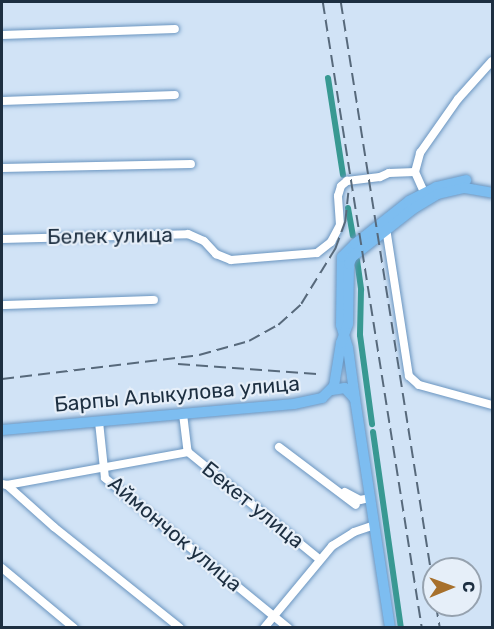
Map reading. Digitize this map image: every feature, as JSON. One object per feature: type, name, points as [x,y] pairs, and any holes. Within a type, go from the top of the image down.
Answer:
[{"type":"main road","points":[[390,627],[355,399],[340,325],[342,258],[364,236],[426,196],[457,181],[474,181],[492,186]]},
{"type":"main road","points":[[343,335],[350,304],[350,260],[426,196],[457,188],[473,188],[492,193]]},
{"type":"main road","name":"Барпы Алыкулова улица","points":[[2,430],[305,402],[322,398],[332,390],[343,335]]},
{"type":"main road","points":[[332,390],[345,388],[355,399]]},
{"type":"street","points":[[2,35],[175,30]]},
{"type":"street","points":[[426,196],[415,172],[420,153],[458,99],[492,61]]},
{"type":"street","points":[[2,101],[175,95]]},
{"type":"street","points":[[2,168],[191,164]]},
{"type":"street","name":"Белек улица","points":[[2,239],[188,234],[204,242],[216,254],[231,260],[317,253],[331,242],[340,225],[338,196],[341,186],[347,181],[380,177],[389,172],[415,172]]},
{"type":"street","points":[[386,228],[409,376],[419,385],[492,405]]},
{"type":"street","points":[[2,305],[154,300]]},
{"type":"street","name":"Бекет улица","points":[[183,414],[188,452],[319,559]]},
{"type":"street","name":"Аймончок улица","points":[[99,422],[105,478],[288,627]]},
{"type":"street","points":[[279,447],[356,505]]},
{"type":"street","points":[[4,484],[103,469],[188,452]]},
{"type":"street","points":[[4,484],[54,527],[180,627]]},
{"type":"street","points":[[339,491],[360,500],[370,498]]},
{"type":"street","points":[[264,627],[319,559],[341,540],[374,525]]},
{"type":"street","points":[[2,568],[74,627]]},
{"type":"waterway","points":[[328,78],[343,175]]},
{"type":"waterway","points":[[348,208],[353,236]]},
{"type":"waterway","points":[[357,260],[361,290],[360,335],[372,424]]},
{"type":"waterway","points":[[373,432],[401,628]]},
{"type":"railway","points":[[323,2],[422,628]]},
{"type":"railway","points":[[341,2],[429,557]]},
{"type":"railway","points":[[2,379],[199,355],[249,341],[278,325],[301,304],[335,249],[345,222],[348,193]]},
{"type":"railway","points":[[178,364],[317,374]]},
{"type":"railway","points":[[438,617],[440,628]]}]
